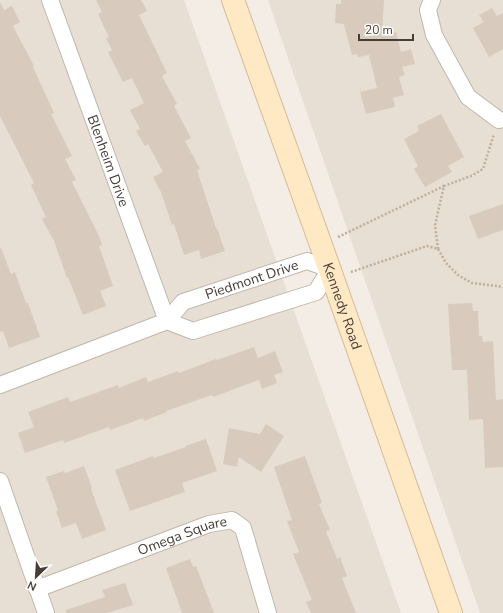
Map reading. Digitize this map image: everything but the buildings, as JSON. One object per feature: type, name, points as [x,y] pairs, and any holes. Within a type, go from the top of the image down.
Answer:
[{"type":"main road","name":"Kennedy Road","points":[[233,0],[330,269],[451,613]]},
{"type":"street","name":"Blenheim Drive","points":[[50,0],[167,321]]},
{"type":"street","points":[[432,0],[428,10],[434,35],[468,97],[499,120]]},
{"type":"street","name":"Piedmont Drive","points":[[167,321],[182,302],[307,261],[330,269]]},
{"type":"street","points":[[0,384],[167,321],[192,330],[316,292],[330,269]]},
{"type":"street","points":[[0,481],[46,613]]},
{"type":"street","name":"Omega Square","points":[[37,589],[209,524],[232,520],[243,528],[268,613]]},
{"type":"path","points":[[321,245],[444,186],[471,176],[483,169],[499,120]]},
{"type":"path","points":[[444,186],[435,225],[438,249],[446,263],[458,275],[472,283],[490,284],[503,287]]},
{"type":"path","points":[[330,269],[351,272],[427,246],[438,249]]},
{"type":"shaded area","points":[[0,0],[184,0],[401,613],[0,613]]},
{"type":"shaded area","points":[[268,0],[503,0],[503,613],[480,613]]}]
